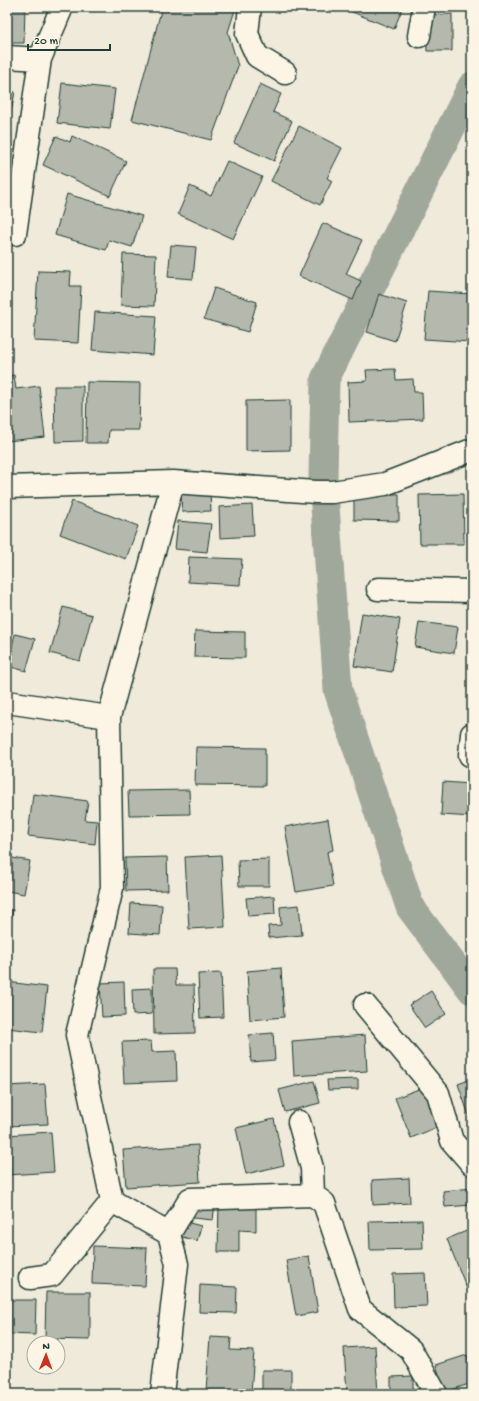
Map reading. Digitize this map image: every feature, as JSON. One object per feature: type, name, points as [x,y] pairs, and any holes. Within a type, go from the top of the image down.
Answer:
[{"type":"street","points":[[16,234],[40,59],[62,7]]},
{"type":"street","points":[[250,7],[247,34],[257,56],[284,73]]},
{"type":"street","points":[[419,36],[424,7]]},
{"type":"street","points":[[7,57],[40,59]]},
{"type":"street","points":[[7,487],[173,482],[324,492],[385,484],[472,450]]},
{"type":"street","points":[[162,1394],[177,1264],[168,1234],[112,1201],[77,1034],[112,888],[109,717],[173,482]]},
{"type":"street","points":[[378,589],[472,591]]},
{"type":"street","points":[[7,702],[109,717]]},
{"type":"street","points":[[470,755],[472,734]]},
{"type":"street","points":[[365,1005],[438,1093],[452,1141],[472,1164]]},
{"type":"street","points":[[299,1122],[312,1168],[313,1195]]},
{"type":"street","points":[[168,1234],[190,1200],[313,1195],[324,1203],[360,1309],[411,1350],[436,1394]]},
{"type":"street","points":[[30,1278],[52,1275],[112,1201]]},
{"type":"building","points":[[7,7],[25,7],[24,43],[7,43]]},
{"type":"building","points":[[162,7],[236,7],[228,32],[238,66],[211,140],[132,120]]},
{"type":"building","points":[[340,7],[403,7],[394,29]]},
{"type":"building","points":[[452,14],[452,51],[427,51],[426,15]]},
{"type":"building","points":[[62,83],[115,89],[110,129],[57,123]]},
{"type":"building","points":[[260,84],[281,94],[273,112],[292,121],[274,161],[234,143]]},
{"type":"building","points":[[7,91],[15,92],[7,132]]},
{"type":"building","points":[[299,126],[342,148],[327,178],[332,181],[320,205],[271,181]]},
{"type":"building","points":[[56,136],[70,142],[72,136],[126,161],[110,196],[43,165]]},
{"type":"building","points":[[227,161],[262,177],[233,239],[178,214],[190,186],[211,196]]},
{"type":"building","points":[[67,194],[142,216],[132,247],[109,240],[106,250],[55,235]]},
{"type":"building","points":[[323,223],[362,240],[346,274],[361,281],[353,300],[299,276]]},
{"type":"building","points":[[171,245],[196,247],[193,279],[168,277]]},
{"type":"building","points":[[123,254],[156,255],[154,306],[121,305]]},
{"type":"building","points":[[38,271],[71,272],[70,286],[81,286],[78,343],[34,341]]},
{"type":"building","points":[[214,288],[257,302],[248,332],[204,319]]},
{"type":"building","points":[[428,291],[472,294],[471,342],[424,339]]},
{"type":"building","points":[[379,294],[407,303],[395,341],[367,332]]},
{"type":"building","points":[[95,312],[156,316],[153,355],[92,350]]},
{"type":"building","points":[[395,369],[396,380],[413,379],[414,392],[422,392],[423,419],[349,422],[348,382],[367,381],[366,370]]},
{"type":"building","points":[[14,375],[16,389],[39,386],[45,437],[7,441],[7,376]]},
{"type":"building","points":[[87,382],[140,383],[139,430],[109,430],[108,443],[86,443]]},
{"type":"building","points":[[54,386],[83,386],[83,441],[55,442]]},
{"type":"building","points":[[290,400],[290,450],[246,451],[246,401]]},
{"type":"building","points":[[210,493],[211,511],[182,512],[181,494]]},
{"type":"building","points":[[354,493],[399,494],[399,521],[354,520]]},
{"type":"building","points":[[463,494],[464,544],[420,544],[419,495]]},
{"type":"building","points":[[72,501],[138,526],[126,559],[60,534]]},
{"type":"building","points":[[252,505],[254,536],[220,538],[219,507]]},
{"type":"building","points":[[178,521],[211,524],[207,552],[175,549]]},
{"type":"building","points":[[189,557],[242,559],[240,585],[188,582]]},
{"type":"building","points":[[63,607],[92,615],[80,661],[50,653]]},
{"type":"building","points":[[362,613],[400,619],[392,672],[354,666]]},
{"type":"building","points":[[419,622],[458,627],[454,653],[415,647]]},
{"type":"building","points":[[195,631],[245,632],[245,658],[194,657]]},
{"type":"building","points":[[15,634],[35,639],[26,671],[7,666]]},
{"type":"building","points":[[196,747],[265,748],[265,786],[195,785]]},
{"type":"building","points":[[443,782],[472,784],[472,817],[441,815]]},
{"type":"building","points":[[189,790],[190,814],[129,815],[128,791]]},
{"type":"building","points":[[33,794],[88,801],[85,820],[97,821],[95,844],[28,836]]},
{"type":"building","points":[[328,819],[333,850],[327,852],[333,886],[296,892],[285,827]]},
{"type":"building","points":[[221,855],[225,927],[189,929],[185,857]]},
{"type":"building","points":[[7,857],[30,861],[24,894],[7,891]]},
{"type":"building","points":[[167,857],[168,890],[126,891],[125,858]]},
{"type":"building","points":[[269,859],[269,886],[239,886],[238,860]]},
{"type":"building","points":[[274,896],[275,914],[248,916],[246,898]]},
{"type":"building","points":[[131,903],[162,905],[160,935],[129,933]]},
{"type":"building","points":[[299,905],[302,935],[269,938],[268,926],[281,925],[280,907]]},
{"type":"building","points":[[7,909],[13,910],[7,938]]},
{"type":"building","points":[[281,968],[284,1017],[250,1020],[247,971]]},
{"type":"building","points":[[153,969],[175,969],[176,985],[194,985],[195,1033],[154,1034]]},
{"type":"building","points":[[221,973],[223,1017],[200,1018],[198,974]]},
{"type":"building","points":[[7,982],[47,987],[42,1032],[7,1028]]},
{"type":"building","points":[[124,982],[125,1016],[102,1017],[100,983]]},
{"type":"building","points":[[152,988],[152,1014],[133,1015],[132,989]]},
{"type":"building","points":[[431,991],[446,1014],[425,1028],[409,1005]]},
{"type":"building","points":[[273,1033],[275,1060],[251,1062],[249,1035]]},
{"type":"building","points":[[365,1035],[367,1071],[294,1076],[292,1041]]},
{"type":"building","points":[[151,1041],[152,1052],[176,1051],[177,1081],[124,1083],[122,1042]]},
{"type":"building","points":[[358,1079],[358,1089],[328,1090],[327,1080]]},
{"type":"building","points":[[472,1079],[472,1124],[458,1084]]},
{"type":"building","points":[[314,1081],[320,1103],[285,1112],[279,1090]]},
{"type":"building","points":[[45,1084],[48,1124],[7,1126],[7,1086]]},
{"type":"building","points":[[424,1087],[440,1126],[411,1138],[395,1098]]},
{"type":"building","points":[[274,1119],[284,1165],[246,1174],[236,1128]]},
{"type":"building","points":[[51,1132],[54,1172],[7,1175],[7,1135]]},
{"type":"building","points":[[198,1145],[200,1182],[126,1187],[123,1150]]},
{"type":"building","points":[[409,1178],[410,1203],[373,1205],[372,1180]]},
{"type":"building","points":[[472,1188],[472,1205],[445,1207],[443,1191]]},
{"type":"building","points":[[194,1203],[215,1204],[213,1220],[193,1218]]},
{"type":"building","points":[[219,1205],[256,1206],[256,1231],[239,1230],[239,1252],[218,1252]]},
{"type":"building","points":[[422,1220],[423,1249],[370,1250],[369,1221]]},
{"type":"building","points":[[182,1221],[201,1226],[197,1241],[179,1236]]},
{"type":"building","points":[[469,1230],[472,1236],[472,1288],[467,1289],[447,1239]]},
{"type":"building","points":[[93,1246],[147,1248],[145,1286],[92,1284]]},
{"type":"building","points":[[309,1256],[318,1312],[296,1316],[286,1260]]},
{"type":"building","points":[[425,1273],[427,1306],[394,1307],[393,1274]]},
{"type":"building","points":[[200,1285],[237,1287],[236,1313],[199,1312]]},
{"type":"building","points":[[46,1292],[90,1292],[90,1340],[66,1339],[66,1335],[45,1335]]},
{"type":"building","points":[[7,1300],[36,1300],[35,1335],[7,1334]]},
{"type":"building","points":[[210,1337],[231,1338],[230,1350],[254,1351],[251,1394],[206,1391]]},
{"type":"building","points":[[375,1346],[378,1394],[347,1394],[344,1348]]},
{"type":"building","points":[[467,1355],[472,1370],[472,1383],[445,1392],[436,1365]]},
{"type":"building","points":[[262,1370],[291,1370],[291,1394],[262,1394]]},
{"type":"building","points":[[413,1376],[413,1394],[391,1394],[391,1377]]},
{"type":"waterway","points":[[472,86],[325,379],[323,478],[338,690],[410,907],[472,990]]}]
